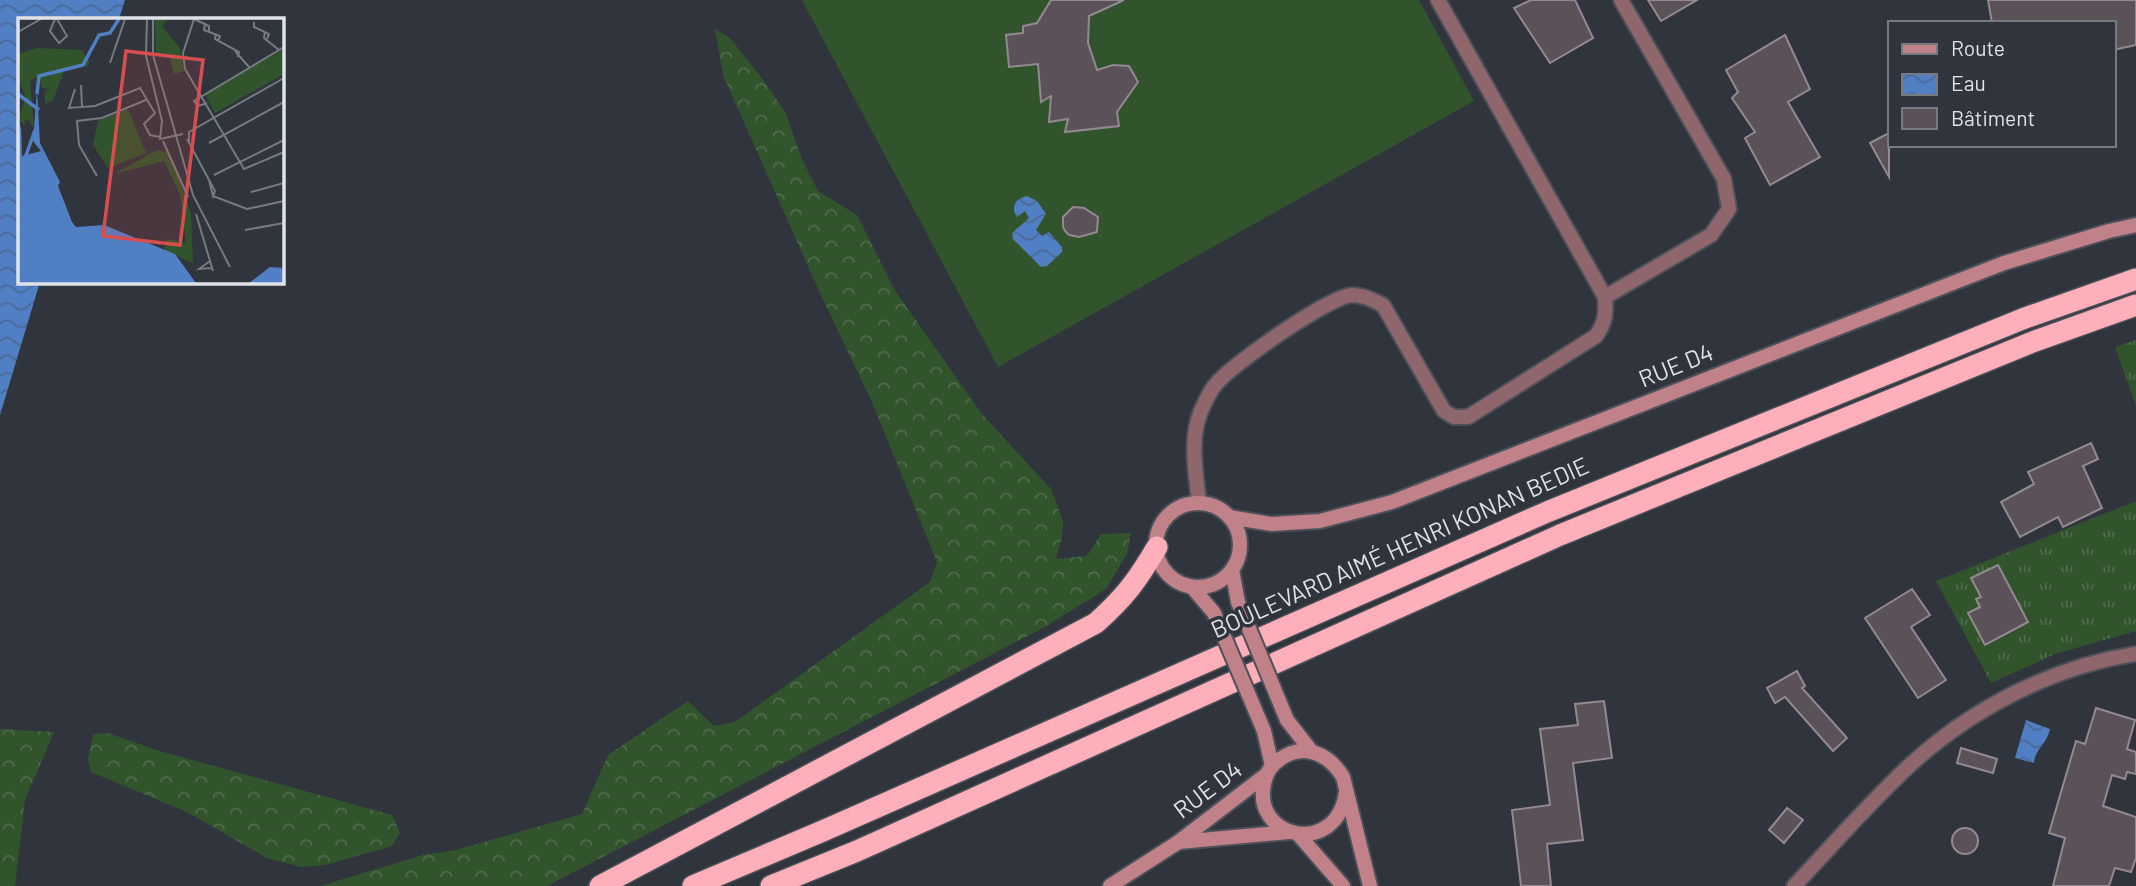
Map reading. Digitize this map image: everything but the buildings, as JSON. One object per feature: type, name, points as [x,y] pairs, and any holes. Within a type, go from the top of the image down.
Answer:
[{"type":"highway","name":"BOULEVARD AIMÉ HENRI KONAN BEDIE","points":[[693,886],[1547,512],[2013,323],[2136,279]]},
{"type":"highway","points":[[771,886],[857,851],[1560,536],[2035,341],[2136,305]]},
{"type":"highway","points":[[600,886],[1096,623],[1137,581],[1157,547]]},
{"type":"main road","name":"RUE D4","points":[[1199,503],[1210,504],[1230,517],[1272,524],[1320,521],[1392,502],[2004,263],[2109,230],[2136,225]]},
{"type":"main road","points":[[1199,503],[1177,508],[1161,525],[1157,547],[1159,558],[1171,577],[1192,586],[1214,584],[1232,570]]},
{"type":"main road","points":[[1230,517],[1240,537],[1240,548],[1232,570],[1238,602],[1287,720],[1312,751]]},
{"type":"main road","points":[[1192,586],[1214,613],[1264,730],[1269,770],[1263,788],[1268,814],[1277,825],[1294,833],[1343,886]]},
{"type":"main road","points":[[1269,770],[1286,755],[1299,751],[1312,751],[1325,756],[1336,765],[1343,777],[1370,886]]},
{"type":"main road","name":"RUE D4","points":[[1110,886],[1177,842],[1269,770]]},
{"type":"main road","points":[[1294,833],[1316,833],[1328,827],[1338,817],[1346,791]]},
{"type":"main road","name":"RUE D4","points":[[1177,842],[1294,833]]},
{"type":"street","points":[[1199,503],[1195,439],[1200,413],[1215,385],[1236,364],[1331,302],[1351,295],[1366,296],[1382,305],[1444,411],[1454,417],[1468,417],[1596,336],[1606,317],[1605,297],[1438,0]]},
{"type":"street","points":[[1605,297],[1711,235],[1729,209],[1724,179],[1621,0]]},
{"type":"street","points":[[1794,886],[1909,766],[1954,729],[2014,693],[2067,669],[2136,654]]},
{"type":"green space","points":[[802,0],[1419,0],[1474,101],[998,367]]},
{"type":"green space","points":[[715,29],[730,38],[786,113],[801,157],[818,191],[857,215],[894,289],[981,413],[1051,489],[1063,521],[1056,559],[1087,556],[1101,534],[1131,533],[1127,554],[1106,589],[1043,628],[547,886],[320,886],[423,855],[456,850],[582,814],[608,755],[688,701],[714,726],[735,722],[930,582],[937,562],[872,402],[819,291],[723,75]]},
{"type":"green space","points":[[2136,340],[2136,406],[2115,347]]},
{"type":"green space","points":[[2136,501],[2136,631],[2055,654],[1991,683],[1936,581]]},
{"type":"green space","points":[[0,729],[54,732],[25,800],[15,886],[0,886]]},
{"type":"green space","points":[[108,733],[156,750],[392,815],[400,833],[392,846],[325,865],[301,867],[267,858],[189,813],[91,772],[88,760],[93,734]]},
{"type":"water","points":[[0,0],[125,0],[119,18],[18,18],[18,284],[39,284],[0,415]]},
{"type":"water","points":[[1027,196],[1037,201],[1046,214],[1036,230],[1042,236],[1049,232],[1062,247],[1062,252],[1047,266],[1041,267],[1013,239],[1012,233],[1029,218],[1025,211],[1017,217],[1014,206],[1017,201]]},
{"type":"water","points":[[2026,720],[2050,729],[2034,763],[2015,758]]}]
